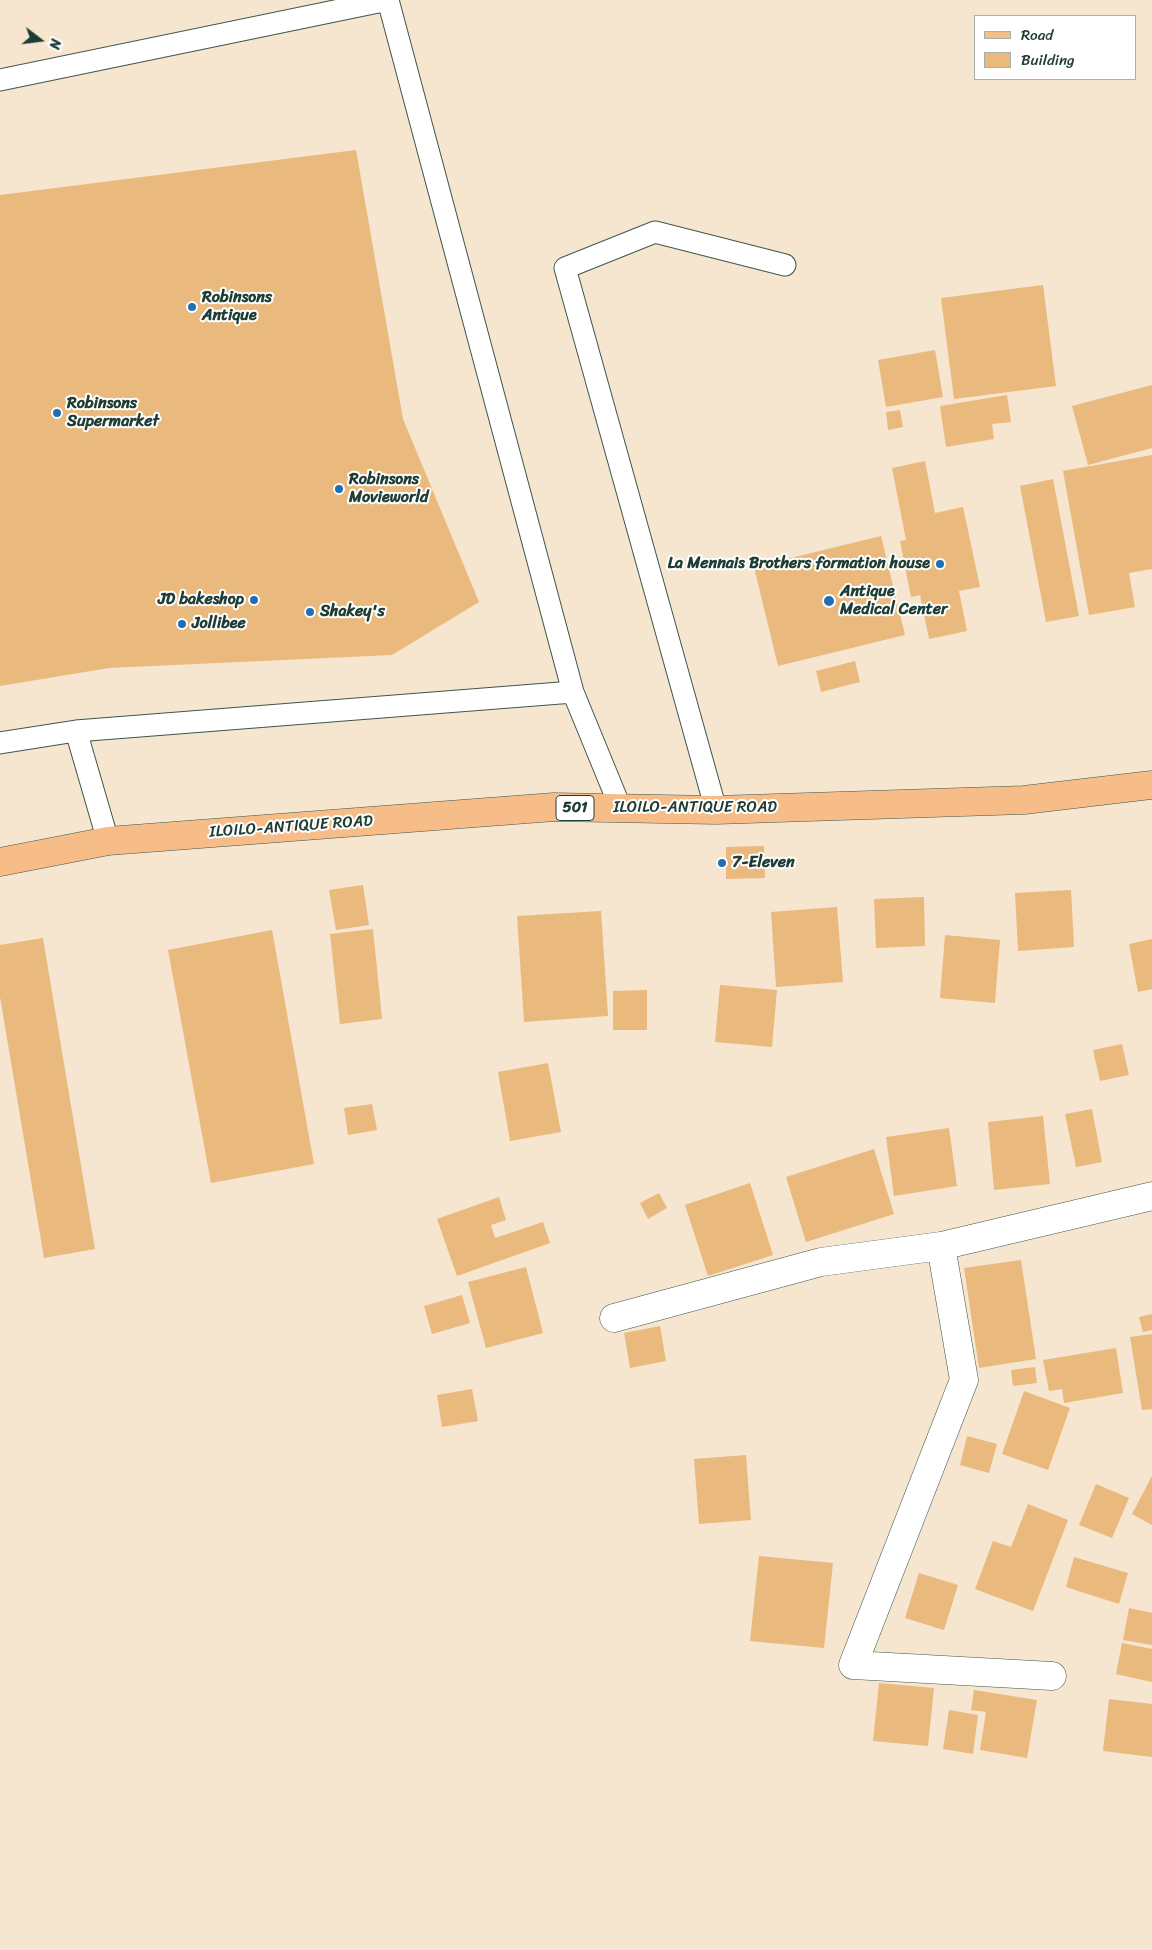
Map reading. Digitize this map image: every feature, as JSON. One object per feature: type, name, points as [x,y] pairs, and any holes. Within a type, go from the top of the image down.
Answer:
[{"type":"main road","name":"ILOILO-ANTIQUE ROAD","points":[[0,862],[108,841],[554,807],[716,810],[1024,800],[1152,785]]},
{"type":"street","points":[[614,1318],[821,1262],[941,1246],[1152,1196]]},
{"type":"street","points":[[941,1246],[964,1380],[853,1665],[1052,1676]]},
{"type":"lane","points":[[0,80],[388,0],[573,692],[621,809]]},
{"type":"lane","points":[[716,810],[565,268],[655,232],[785,265]]},
{"type":"lane","points":[[0,744],[76,731],[573,692]]},
{"type":"lane","points":[[76,731],[108,841]]},
{"type":"building","name":"Robinsons Antique","points":[[356,150],[403,419],[479,602],[392,655],[109,668],[0,686],[0,195]]},
{"type":"building","points":[[1043,285],[1056,386],[954,399],[941,298]]},
{"type":"building","points":[[935,350],[943,397],[886,407],[878,360]]},
{"type":"building","points":[[1152,385],[1152,448],[1088,465],[1072,406]]},
{"type":"building","points":[[1007,395],[1011,422],[992,424],[994,439],[946,447],[940,406]]},
{"type":"building","points":[[900,410],[903,427],[888,430],[886,412]]},
{"type":"building","points":[[1152,455],[1152,569],[1129,573],[1135,607],[1089,615],[1063,471]]},
{"type":"building","name":"La Mennais Brothers formation house","points":[[925,461],[935,513],[963,507],[980,587],[959,591],[967,631],[929,639],[920,595],[911,597],[900,541],[906,540],[892,468]]},
{"type":"building","points":[[1053,479],[1079,616],[1046,622],[1020,486]]},
{"type":"building","name":"Antique Medical Center","points":[[881,536],[905,635],[778,666],[754,567]]},
{"type":"building","points":[[855,661],[860,682],[821,692],[816,671]]},
{"type":"building","points":[[764,846],[765,878],[726,879],[726,847]]},
{"type":"building","points":[[363,885],[369,925],[336,930],[329,890]]},
{"type":"building","points":[[1071,890],[1074,947],[1018,951],[1015,893]]},
{"type":"building","points":[[924,897],[925,946],[876,948],[874,899]]},
{"type":"building","points":[[837,907],[843,982],[776,987],[771,912]]},
{"type":"building","points":[[601,911],[608,1016],[524,1022],[517,916]]},
{"type":"building","points":[[373,929],[382,1019],[340,1024],[330,934]]},
{"type":"building","points":[[272,930],[314,1164],[211,1183],[168,950]]},
{"type":"building","points":[[945,935],[1000,940],[995,1003],[940,998]]},
{"type":"building","points":[[43,938],[95,1249],[44,1258],[0,997],[0,945]]},
{"type":"building","points":[[1152,939],[1152,989],[1138,992],[1129,944]]},
{"type":"building","points":[[720,985],[777,990],[772,1047],[715,1042]]},
{"type":"building","points":[[647,990],[647,1030],[613,1030],[613,991]]},
{"type":"building","points":[[1122,1044],[1129,1075],[1100,1081],[1093,1050]]},
{"type":"building","points":[[548,1063],[561,1132],[510,1141],[498,1072]]},
{"type":"building","points":[[372,1104],[377,1130],[348,1135],[344,1108]]},
{"type":"building","points":[[1092,1109],[1102,1162],[1076,1167],[1065,1114]]},
{"type":"building","points":[[1043,1116],[1050,1184],[994,1190],[988,1122]]},
{"type":"building","points":[[949,1128],[957,1186],[894,1196],[886,1137]]},
{"type":"building","points":[[874,1149],[894,1214],[806,1242],[786,1177]]},
{"type":"building","points":[[750,1183],[773,1255],[708,1276],[685,1205]]},
{"type":"building","points":[[659,1193],[667,1208],[648,1219],[640,1203]]},
{"type":"building","points":[[499,1197],[506,1220],[491,1225],[495,1238],[543,1222],[550,1243],[457,1276],[437,1219]]},
{"type":"building","points":[[1021,1260],[1036,1359],[979,1368],[964,1268]]},
{"type":"building","points":[[526,1267],[543,1333],[486,1348],[468,1282]]},
{"type":"building","points":[[462,1295],[470,1323],[432,1334],[424,1306]]},
{"type":"building","points":[[1152,1314],[1152,1330],[1143,1332],[1139,1317]]},
{"type":"building","points":[[660,1326],[666,1361],[630,1368],[624,1333]]},
{"type":"building","points":[[1152,1334],[1152,1409],[1142,1410],[1130,1337]]},
{"type":"building","points":[[1116,1348],[1123,1393],[1064,1403],[1062,1389],[1049,1391],[1043,1360]]},
{"type":"building","points":[[1035,1367],[1037,1383],[1013,1386],[1011,1370]]},
{"type":"building","points":[[472,1389],[478,1421],[442,1427],[437,1395]]},
{"type":"building","points":[[1024,1391],[1070,1408],[1048,1470],[1002,1454]]},
{"type":"building","points":[[967,1436],[997,1444],[989,1473],[960,1465]]},
{"type":"building","points":[[746,1455],[751,1520],[699,1524],[694,1459]]},
{"type":"building","points":[[1152,1476],[1152,1525],[1132,1514]]},
{"type":"building","points":[[1096,1484],[1129,1498],[1112,1538],[1079,1525]]},
{"type":"building","points":[[1028,1504],[1068,1520],[1033,1611],[975,1589],[993,1541],[1011,1547]]},
{"type":"building","points":[[759,1556],[833,1563],[824,1648],[750,1641]]},
{"type":"building","points":[[1074,1557],[1128,1573],[1119,1604],[1066,1587]]},
{"type":"building","points":[[919,1573],[958,1585],[944,1630],[905,1618]]},
{"type":"building","points":[[1129,1608],[1152,1613],[1152,1645],[1123,1640]]},
{"type":"building","points":[[1122,1643],[1152,1649],[1152,1682],[1116,1674]]},
{"type":"building","points":[[879,1683],[934,1688],[928,1746],[873,1741]]},
{"type":"building","points":[[974,1690],[1037,1700],[1027,1758],[980,1750],[986,1712],[971,1710]]},
{"type":"building","points":[[1109,1699],[1152,1704],[1152,1757],[1103,1751]]},
{"type":"building","points":[[949,1710],[978,1715],[973,1754],[943,1749]]},
{"type":"place","name":"Robinsons Antique","points":[[192,307]]},
{"type":"place","name":"Robinsons Supermarket","points":[[57,413]]},
{"type":"place","name":"Robinsons Movieworld","points":[[339,489]]},
{"type":"place","name":"La Mennais Brothers formation house","points":[[940,564]]},
{"type":"place","name":"JD bakeshop","points":[[254,600]]},
{"type":"place","name":"Antique Medical Center","points":[[829,601]]},
{"type":"place","name":"Shakey's","points":[[310,612]]},
{"type":"place","name":"Jollibee","points":[[182,624]]},
{"type":"place","name":"7-Eleven","points":[[722,863]]}]
